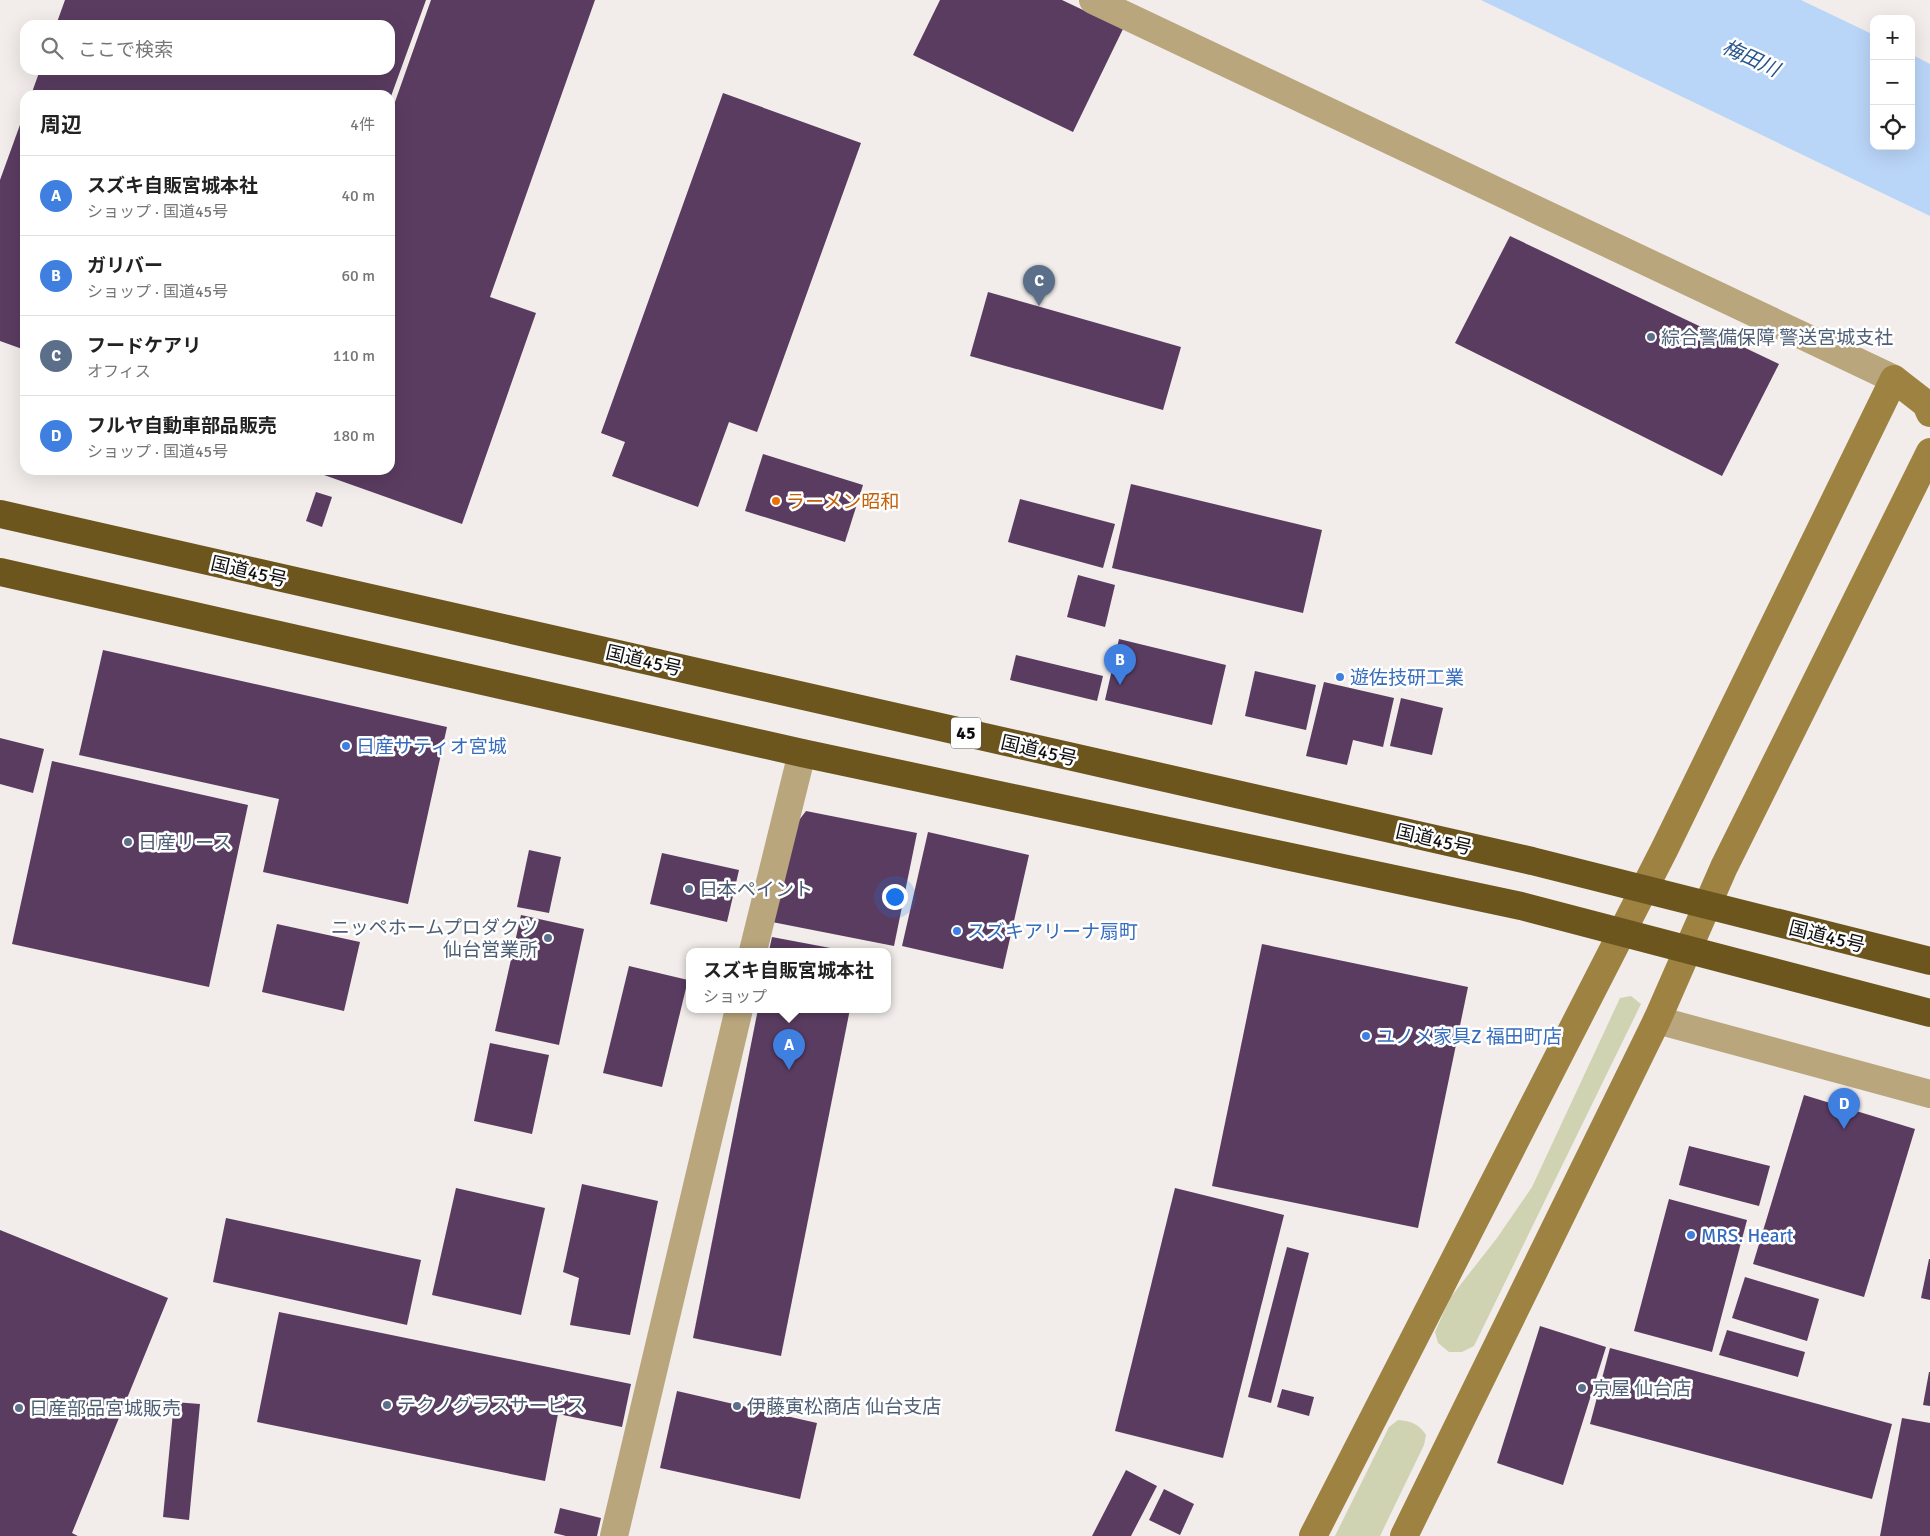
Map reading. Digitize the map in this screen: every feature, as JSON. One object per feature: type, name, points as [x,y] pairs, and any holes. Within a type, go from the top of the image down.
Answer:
[{"type":"highway","name":"国道45号","points":[[0,514],[1532,860],[1930,961]]},
{"type":"highway","points":[[0,572],[802,753],[1521,906],[1930,1013]]},
{"type":"street","points":[[1094,0],[1894,379],[1926,404],[1930,413]]},
{"type":"street","points":[[1314,1536],[1621,933],[1894,379]]},
{"type":"street","points":[[1404,1536],[1656,1020],[1706,905],[1930,452]]},
{"type":"street","points":[[754,948],[802,753]]},
{"type":"street","points":[[614,1536],[738,1013]]},
{"type":"street","points":[[1656,1020],[1930,1094]]},
{"type":"green space","points":[[1631,996],[1641,1004],[1474,1346],[1462,1352],[1449,1352],[1438,1343],[1435,1332],[1450,1298],[1497,1238],[1532,1187],[1620,998]]},
{"type":"green space","points":[[1398,1420],[1414,1424],[1426,1435],[1424,1445],[1380,1536],[1335,1536],[1389,1427]]},
{"type":"water","name":"梅田川","points":[[1481,0],[1801,0],[1870,33],[1870,150],[1915,150],[1915,56],[1930,64],[1930,216]]},
{"type":"building","points":[[65,0],[426,0],[393,90],[33,90],[38,75],[395,75],[395,20],[58,20]]},
{"type":"building","points":[[431,0],[595,0],[490,297],[536,313],[462,524],[324,475],[395,475],[395,102]]},
{"type":"building","points":[[940,0],[1062,0],[1123,29],[1073,132],[913,55]]},
{"type":"building","points":[[723,93],[861,143],[757,432],[729,422],[698,507],[612,476],[625,442],[601,433]]},
{"type":"building","points":[[20,125],[20,348],[0,341],[0,180]]},
{"type":"building","points":[[1510,236],[1779,364],[1722,476],[1455,343]]},
{"type":"building","points":[[988,292],[1181,347],[1163,410],[970,356]]},
{"type":"building","points":[[763,454],[863,485],[845,542],[745,511]]},
{"type":"building","points":[[1131,484],[1322,530],[1303,613],[1112,568]]},
{"type":"building","points":[[316,492],[332,497],[322,527],[306,521]]},
{"type":"building","points":[[1020,499],[1115,524],[1103,568],[1008,542]]},
{"type":"building","points":[[1078,575],[1115,585],[1105,627],[1067,617]]},
{"type":"building","points":[[1119,639],[1226,665],[1212,725],[1105,700]]},
{"type":"building","points":[[103,650],[447,727],[408,904],[263,872],[279,799],[79,755]]},
{"type":"building","points":[[1016,655],[1103,676],[1097,701],[1010,680]]},
{"type":"building","points":[[1255,671],[1316,685],[1306,730],[1245,716]]},
{"type":"building","points":[[1324,682],[1394,698],[1383,747],[1353,740],[1347,765],[1306,756]]},
{"type":"building","points":[[1401,698],[1443,708],[1432,755],[1390,746]]},
{"type":"building","points":[[0,738],[44,749],[33,793],[0,784]]},
{"type":"building","points":[[52,761],[248,805],[209,987],[12,944]]},
{"type":"building","points":[[806,811],[917,833],[894,946],[772,922],[790,832]]},
{"type":"building","points":[[928,832],[1029,855],[1003,969],[902,946]]},
{"type":"building","points":[[529,850],[561,857],[549,913],[517,907]]},
{"type":"building","points":[[662,853],[739,870],[727,922],[650,904]]},
{"type":"building","points":[[521,915],[584,929],[559,1045],[495,1031]]},
{"type":"building","points":[[277,924],[360,942],[344,1011],[262,992]]},
{"type":"building","points":[[772,937],[830,948],[770,948]]},
{"type":"building","points":[[1262,944],[1468,987],[1418,1228],[1212,1186]]},
{"type":"building","points":[[629,966],[686,980],[686,988],[662,1087],[603,1073]]},
{"type":"building","points":[[757,1013],[849,1013],[781,1356],[693,1338]]},
{"type":"building","points":[[490,1043],[549,1055],[532,1134],[474,1121]]},
{"type":"building","points":[[1804,1095],[1915,1129],[1864,1297],[1753,1264]]},
{"type":"building","points":[[1689,1146],[1770,1166],[1759,1206],[1679,1185]]},
{"type":"building","points":[[582,1184],[658,1201],[630,1335],[570,1325],[579,1278],[563,1272]]},
{"type":"building","points":[[456,1188],[545,1208],[521,1315],[432,1295]]},
{"type":"building","points":[[1175,1188],[1284,1215],[1223,1458],[1115,1431]]},
{"type":"building","points":[[1669,1199],[1747,1220],[1712,1352],[1634,1331]]},
{"type":"building","points":[[226,1218],[421,1260],[407,1325],[213,1282]]},
{"type":"building","points":[[0,1230],[168,1298],[72,1533],[78,1536],[0,1536]]},
{"type":"building","points":[[1287,1247],[1309,1253],[1271,1403],[1248,1397]]},
{"type":"building","points":[[1930,1259],[1930,1300],[1921,1298]]},
{"type":"building","points":[[1745,1277],[1819,1299],[1807,1341],[1732,1318]]},
{"type":"building","points":[[279,1312],[631,1384],[622,1427],[558,1414],[545,1481],[257,1422]]},
{"type":"building","points":[[1540,1326],[1606,1347],[1563,1485],[1497,1463]]},
{"type":"building","points":[[1727,1330],[1805,1352],[1798,1377],[1719,1355]]},
{"type":"building","points":[[1610,1348],[1892,1424],[1872,1499],[1590,1424]]},
{"type":"building","points":[[1930,1372],[1930,1406],[1923,1405]]},
{"type":"building","points":[[1282,1389],[1314,1397],[1309,1416],[1277,1407]]},
{"type":"building","points":[[677,1391],[817,1423],[800,1499],[660,1468]]},
{"type":"building","points":[[174,1402],[200,1404],[189,1520],[163,1517]]},
{"type":"building","points":[[1902,1418],[1930,1423],[1930,1536],[1880,1536]]},
{"type":"building","points":[[1126,1470],[1157,1486],[1131,1536],[1092,1536]]},
{"type":"building","points":[[1164,1489],[1194,1504],[1180,1535],[1149,1520]]},
{"type":"building","points":[[560,1508],[601,1518],[597,1536],[566,1536],[554,1533]]},
{"type":"place","name":"フードケアリ","points":[[1039,306]]},
{"type":"place","name":"綜合警備保障 警送宮城支社","points":[[1651,337]]},
{"type":"place","name":"ラーメン昭和","points":[[776,501]]},
{"type":"place","name":"遊佐技研工業","points":[[1340,677]]},
{"type":"place","name":"ガリバー","points":[[1120,685]]},
{"type":"place","name":"日産サティオ宮城","points":[[346,746]]},
{"type":"place","name":"日産リース","points":[[128,842]]},
{"type":"place","name":"日本ペイント","points":[[689,889]]},
{"type":"place","name":"スズキアリーナ扇町","points":[[957,931]]},
{"type":"place","name":"ニッペホームプロダクツ 仙台営業所","points":[[548,938]]},
{"type":"place","name":"ユノメ家具Z 福田町店","points":[[1366,1036]]},
{"type":"place","name":"スズキ自販宮城本社","points":[[789,1070]]},
{"type":"place","name":"フルヤ自動車部品販売","points":[[1844,1129]]},
{"type":"place","name":"MRS. Heart","points":[[1691,1235]]},
{"type":"place","name":"京屋 仙台店","points":[[1582,1388]]},
{"type":"place","name":"テクノグラスサービス","points":[[387,1405]]},
{"type":"place","name":"伊藤寅松商店 仙台支店","points":[[737,1406]]},
{"type":"place","name":"日産部品宮城販売","points":[[19,1408]]}]
